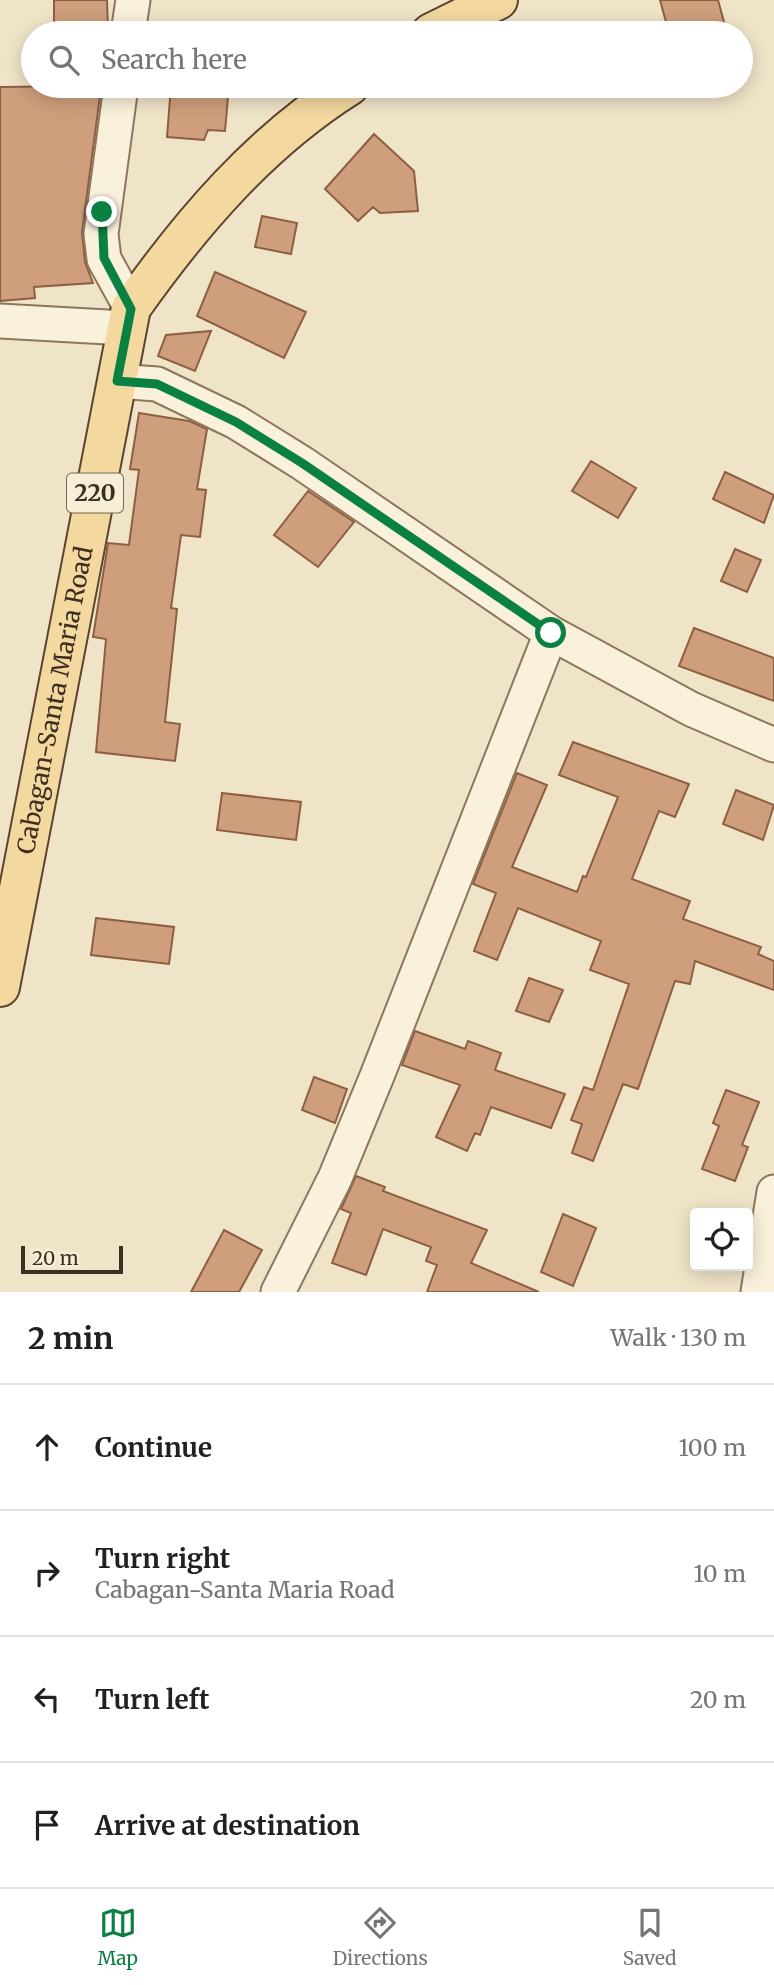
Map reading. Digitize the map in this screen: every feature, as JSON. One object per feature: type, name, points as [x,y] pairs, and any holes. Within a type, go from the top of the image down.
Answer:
[{"type":"main road","points":[[455,21],[498,0]]},
{"type":"main road","name":"Cabagan-Santa Maria Road","points":[[0,987],[8,906],[128,318],[168,256],[249,163],[333,98]]},
{"type":"street","points":[[130,21],[133,0]]},
{"type":"street","points":[[0,321],[128,318],[104,258],[101,233],[119,98]]},
{"type":"street","points":[[117,381],[157,384],[236,422],[302,463],[551,633],[691,709],[774,745]]},
{"type":"street","points":[[278,1292],[335,1178],[551,633]]},
{"type":"street","points":[[758,1292],[774,1192]]},
{"type":"building","points":[[54,0],[107,0],[108,21],[54,21]]},
{"type":"building","points":[[660,0],[718,0],[724,21],[666,21]]},
{"type":"building","points":[[0,87],[21,87],[21,98],[100,98],[82,232],[85,262],[93,283],[34,287],[35,298],[0,301]]},
{"type":"building","points":[[170,98],[228,98],[225,131],[208,130],[204,140],[167,137]]},
{"type":"building","points":[[374,134],[414,171],[418,211],[380,213],[373,207],[358,221],[325,189]]},
{"type":"building","points":[[262,216],[297,223],[291,254],[255,247]]},
{"type":"building","points":[[215,272],[306,312],[284,358],[197,316]]},
{"type":"building","points":[[211,331],[195,371],[158,356],[166,335]]},
{"type":"building","points":[[139,413],[189,421],[207,429],[197,489],[206,490],[200,537],[181,535],[171,608],[177,609],[165,722],[180,724],[175,761],[96,752],[106,639],[93,637],[108,543],[129,545],[139,470],[130,469]]},
{"type":"building","points":[[591,461],[636,488],[618,518],[572,491]]},
{"type":"building","points":[[725,472],[774,495],[764,523],[713,499]]},
{"type":"building","points":[[308,491],[354,522],[318,567],[274,535]]},
{"type":"building","points":[[735,549],[761,560],[747,592],[721,581]]},
{"type":"building","points":[[694,628],[774,658],[774,701],[679,666]]},
{"type":"building","points":[[573,742],[689,784],[675,817],[659,811],[632,879],[690,901],[683,919],[761,947],[758,954],[774,961],[774,990],[695,961],[690,984],[675,981],[638,1089],[623,1084],[593,1161],[572,1153],[582,1124],[571,1120],[584,1087],[593,1090],[629,984],[590,970],[601,941],[518,908],[497,960],[474,951],[496,893],[473,884],[517,773],[547,785],[512,867],[577,892],[583,876],[586,877],[618,797],[559,775]]},
{"type":"building","points":[[736,790],[774,805],[763,840],[723,824]]},
{"type":"building","points":[[222,793],[301,802],[296,840],[217,830]]},
{"type":"building","points":[[96,918],[174,927],[169,964],[91,955]]},
{"type":"building","points":[[529,978],[563,990],[549,1022],[516,1011]]},
{"type":"building","points":[[415,1031],[465,1049],[468,1041],[501,1053],[495,1070],[565,1094],[551,1128],[491,1107],[480,1135],[475,1133],[467,1151],[436,1137],[460,1085],[402,1065]]},
{"type":"building","points":[[314,1077],[347,1089],[335,1123],[302,1110]]},
{"type":"building","points":[[726,1090],[759,1102],[742,1145],[748,1147],[735,1181],[702,1169],[719,1126],[713,1123]]},
{"type":"building","points":[[356,1176],[385,1187],[383,1191],[487,1230],[471,1263],[539,1292],[427,1292],[437,1265],[426,1261],[431,1247],[383,1229],[366,1275],[332,1263],[351,1213],[341,1209]]},
{"type":"building","points":[[563,1214],[596,1228],[573,1286],[541,1272]]},
{"type":"building","points":[[224,1230],[262,1250],[239,1292],[191,1292]]},
{"type":"route","points":[[102,212],[104,258],[131,309],[125,328],[117,381],[157,384],[236,422],[302,463],[551,633]]}]
